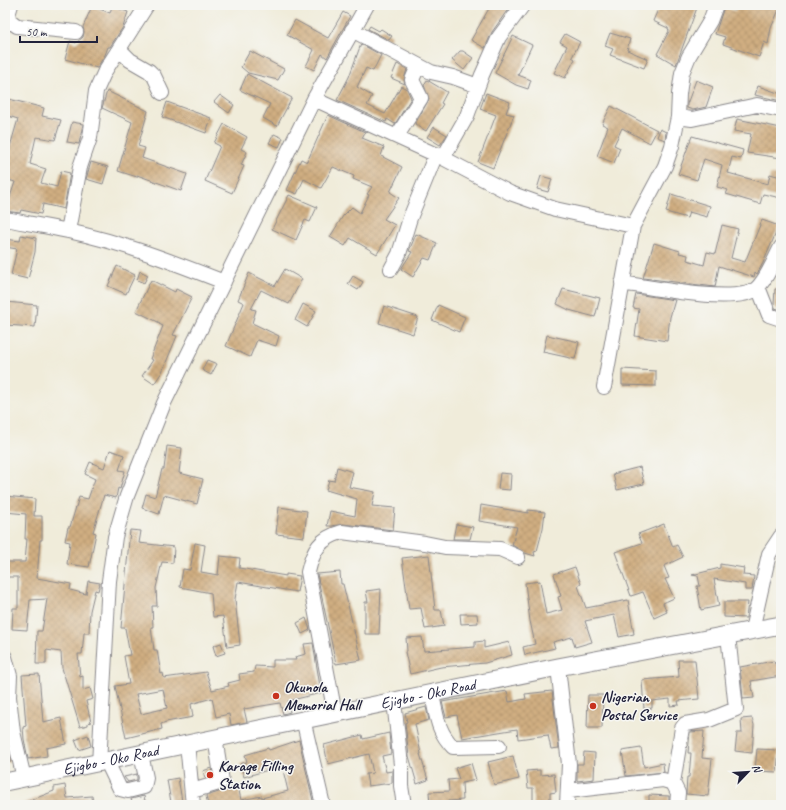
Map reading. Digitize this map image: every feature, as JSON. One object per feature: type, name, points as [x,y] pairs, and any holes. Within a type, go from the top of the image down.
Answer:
[{"type":"main road","name":"Ejigbo - Oko Road","points":[[5,782],[103,763],[187,743],[303,719],[432,695],[558,667],[781,625]]},
{"type":"street","points":[[68,231],[80,167],[90,138],[96,91],[119,49],[147,5]]},
{"type":"street","points":[[141,754],[146,778],[144,787],[128,791],[120,790],[103,763],[109,581],[115,536],[127,496],[151,431],[164,403],[314,99],[367,5]]},
{"type":"street","points":[[391,269],[399,254],[410,218],[440,156],[468,116],[478,86],[499,37],[523,5]]},
{"type":"street","points":[[604,386],[633,226],[665,166],[672,146],[678,117],[682,73],[689,56],[710,21],[716,5]]},
{"type":"street","points":[[7,16],[17,26],[76,32]]},
{"type":"street","points":[[352,30],[431,72],[453,77],[478,86]]},
{"type":"street","points":[[119,49],[130,60],[149,71],[154,76],[162,93]]},
{"type":"street","points":[[397,136],[422,98],[412,80],[418,66]]},
{"type":"street","points":[[314,99],[440,156],[486,182],[534,202],[590,218],[633,226]]},
{"type":"street","points":[[678,117],[692,119],[757,105],[781,110]]},
{"type":"street","points":[[5,219],[68,231],[148,254],[224,282]]},
{"type":"street","points":[[622,283],[678,292],[736,296],[747,294],[756,289],[781,247]]},
{"type":"street","points":[[756,289],[760,292],[769,315],[781,319]]},
{"type":"street","points":[[335,714],[308,572],[314,553],[329,536],[342,532],[426,542],[445,547],[500,549],[518,557]]},
{"type":"street","points":[[752,630],[769,554],[781,536]]},
{"type":"street","points":[[677,805],[678,793],[673,783],[682,728],[685,724],[709,720],[736,709],[728,635]]},
{"type":"street","points":[[5,657],[10,676],[8,697],[13,732],[24,778]]},
{"type":"street","points":[[558,667],[567,744],[567,805]]},
{"type":"street","points":[[432,695],[444,738],[453,747],[499,746]]},
{"type":"street","points":[[394,701],[401,765],[400,786],[404,805]]},
{"type":"street","points":[[303,719],[323,805]]},
{"type":"street","points":[[192,791],[222,781],[215,738]]},
{"type":"street","points":[[187,743],[193,805]]},
{"type":"street","points":[[568,790],[663,780],[673,783]]},
{"type":"building","points":[[491,5],[511,5],[492,32],[485,48],[471,40]]},
{"type":"building","points":[[660,5],[698,5],[676,65],[657,54],[669,31],[668,28],[653,21]]},
{"type":"building","points":[[737,5],[781,5],[771,28],[768,44],[764,42],[759,57],[723,44],[725,37],[715,34],[724,7],[735,11]]},
{"type":"building","points":[[92,6],[110,13],[112,6],[128,12],[123,27],[110,47],[108,47],[97,68],[65,59],[70,41],[76,43],[83,37],[83,27]]},
{"type":"building","points":[[343,12],[350,16],[327,58],[322,54],[314,70],[306,66],[314,50],[287,35],[295,20],[328,38]]},
{"type":"building","points":[[370,26],[379,31],[381,29],[392,36],[389,40],[368,29]]},
{"type":"building","points":[[610,33],[630,39],[627,50],[648,59],[644,68],[610,55],[613,49],[605,46]]},
{"type":"building","points":[[565,34],[580,42],[572,57],[575,59],[565,78],[554,73],[567,46],[560,42]]},
{"type":"building","points":[[513,36],[532,45],[518,75],[531,80],[528,89],[516,85],[495,73]]},
{"type":"building","points":[[361,44],[381,55],[373,71],[366,68],[357,87],[372,96],[367,105],[385,114],[401,86],[407,89],[411,98],[395,124],[387,119],[386,122],[337,100],[349,77]]},
{"type":"building","points":[[250,51],[284,69],[278,80],[248,73],[241,67]]},
{"type":"building","points":[[460,51],[463,51],[473,58],[464,70],[452,60]]},
{"type":"building","points":[[397,64],[407,69],[404,80],[405,84],[391,78]]},
{"type":"building","points":[[247,74],[292,98],[277,126],[263,118],[270,104],[240,90]]},
{"type":"building","points":[[427,80],[447,92],[441,103],[443,104],[426,131],[415,124],[429,99],[424,85]]},
{"type":"building","points":[[696,80],[713,87],[706,107],[693,110],[687,108],[687,104]]},
{"type":"building","points":[[758,86],[781,94],[781,101],[755,95]]},
{"type":"building","points":[[107,91],[148,111],[138,146],[145,148],[142,158],[187,174],[181,191],[137,175],[137,177],[118,171],[132,122],[102,108]]},
{"type":"building","points":[[486,93],[510,102],[506,113],[514,115],[493,168],[478,162],[496,115],[480,109]]},
{"type":"building","points":[[220,95],[234,105],[229,113],[214,102]]},
{"type":"building","points":[[5,98],[44,108],[42,116],[61,120],[55,140],[36,137],[30,164],[46,169],[41,183],[57,187],[61,171],[70,173],[64,209],[43,204],[41,214],[21,210],[20,213],[5,211],[5,199],[9,200],[15,182],[5,179],[5,156],[7,157],[18,119],[5,115]]},
{"type":"building","points":[[167,102],[211,118],[206,133],[162,117]]},
{"type":"building","points":[[611,106],[657,130],[650,143],[622,128],[614,145],[620,148],[614,163],[597,156],[608,127],[602,124]]},
{"type":"building","points":[[328,115],[365,132],[362,138],[384,147],[381,156],[402,167],[390,192],[399,198],[384,219],[395,225],[377,254],[350,238],[345,246],[330,237],[343,216],[352,207],[360,213],[369,195],[367,194],[372,187],[353,179],[354,176],[333,167],[321,188],[304,179],[297,194],[287,190],[301,159],[307,162]]},
{"type":"building","points":[[737,119],[781,128],[781,158],[747,153],[751,134],[734,131]]},
{"type":"building","points":[[72,122],[83,124],[79,144],[67,142]]},
{"type":"building","points":[[224,124],[247,137],[241,149],[247,152],[241,165],[244,166],[232,193],[205,181],[220,146],[214,143]]},
{"type":"building","points":[[434,127],[447,135],[440,145],[427,137]]},
{"type":"building","points":[[660,129],[666,132],[665,140],[657,137]]},
{"type":"building","points":[[274,134],[283,138],[279,147],[269,143]]},
{"type":"building","points":[[692,136],[743,150],[741,159],[732,157],[728,173],[768,184],[770,174],[781,177],[781,198],[763,194],[760,204],[726,194],[728,190],[717,187],[722,165],[704,159],[697,180],[678,174]]},
{"type":"building","points":[[91,162],[108,167],[103,184],[86,179]]},
{"type":"building","points":[[541,176],[552,179],[548,192],[537,189]]},
{"type":"building","points":[[671,194],[710,206],[707,217],[689,212],[687,218],[666,212]]},
{"type":"building","points":[[289,195],[317,207],[310,222],[305,220],[296,240],[272,229]]},
{"type":"building","points":[[762,220],[779,226],[763,263],[757,274],[755,272],[754,277],[719,266],[715,287],[643,278],[654,243],[680,251],[679,253],[688,255],[687,260],[704,265],[707,252],[715,254],[722,225],[738,229],[731,258],[745,262]]},
{"type":"building","points":[[416,234],[437,243],[430,260],[424,258],[413,277],[401,269],[412,252],[409,251]]},
{"type":"building","points":[[21,235],[36,238],[35,252],[28,279],[11,275],[17,249],[5,247],[5,239],[20,241]]},
{"type":"building","points":[[117,266],[135,275],[126,294],[108,286]]},
{"type":"building","points":[[285,269],[302,279],[289,304],[261,290],[251,309],[256,310],[252,323],[279,336],[276,346],[257,340],[250,357],[226,346],[244,303],[238,300],[249,273],[275,286]]},
{"type":"building","points":[[140,271],[148,275],[144,283],[137,280]]},
{"type":"building","points":[[353,276],[363,282],[358,290],[348,284]]},
{"type":"building","points":[[151,280],[175,292],[176,289],[192,297],[173,335],[177,336],[162,372],[154,384],[142,376],[153,360],[150,359],[163,326],[136,311]]},
{"type":"building","points":[[563,289],[600,298],[595,317],[569,310],[557,304]]},
{"type":"building","points":[[775,289],[781,289],[781,310],[775,308]]},
{"type":"building","points":[[636,294],[675,300],[670,317],[667,341],[635,336],[639,309],[633,308]]},
{"type":"building","points":[[6,302],[37,305],[35,327],[5,325]]},
{"type":"building","points":[[303,304],[316,311],[307,327],[295,320]]},
{"type":"building","points":[[438,305],[465,317],[459,332],[432,320]]},
{"type":"building","points":[[384,306],[418,317],[413,334],[379,323]]},
{"type":"building","points":[[547,335],[579,342],[575,359],[543,352]]},
{"type":"building","points":[[207,360],[217,364],[211,375],[202,370]]},
{"type":"building","points":[[622,369],[656,371],[656,386],[622,385]]},
{"type":"building","points":[[167,446],[182,448],[179,473],[203,479],[197,504],[164,495],[159,514],[142,508],[146,494],[155,497],[162,469],[164,469]]},
{"type":"building","points":[[110,450],[124,455],[119,470],[125,471],[120,489],[118,488],[116,498],[104,495],[93,532],[96,533],[89,567],[67,564],[70,542],[65,541],[68,527],[70,527],[79,497],[88,499],[95,479],[85,474],[90,462],[104,468]]},
{"type":"building","points":[[337,467],[353,472],[349,487],[375,492],[372,506],[395,508],[393,530],[343,524],[327,526],[330,511],[355,516],[357,499],[326,490],[329,480],[334,481]]},
{"type":"building","points":[[640,467],[644,484],[617,490],[613,474]]},
{"type":"building","points":[[500,473],[511,474],[510,490],[498,489]]},
{"type":"building","points":[[5,496],[35,499],[34,516],[42,516],[42,540],[40,540],[37,578],[71,584],[70,590],[86,594],[88,581],[100,583],[98,591],[95,590],[90,611],[89,633],[84,633],[82,654],[78,654],[80,677],[83,676],[83,690],[90,688],[93,699],[86,701],[91,722],[88,723],[88,725],[80,727],[62,668],[61,652],[46,650],[46,664],[36,664],[37,631],[42,631],[47,599],[30,600],[27,630],[12,629],[13,608],[18,608],[18,577],[5,577],[5,562],[25,562],[27,539],[25,539],[26,514],[5,512]]},
{"type":"building","points":[[481,505],[528,513],[528,510],[545,512],[543,528],[537,551],[534,552],[535,556],[525,553],[512,545],[517,527],[479,521]]},
{"type":"building","points":[[279,507],[307,511],[304,537],[276,534]]},
{"type":"building","points":[[456,524],[473,527],[470,539],[453,539]]},
{"type":"building","points":[[664,524],[673,547],[677,545],[683,557],[664,566],[669,578],[665,579],[674,598],[663,603],[667,612],[654,618],[643,592],[631,596],[615,552],[642,543],[638,534]]},
{"type":"building","points":[[130,530],[141,531],[139,543],[174,547],[173,563],[162,562],[156,588],[157,606],[152,606],[153,627],[151,627],[154,650],[157,650],[161,674],[163,673],[164,678],[206,672],[212,690],[229,686],[228,683],[240,680],[239,674],[254,672],[255,666],[273,667],[273,660],[296,660],[295,657],[306,654],[304,644],[313,643],[321,693],[288,701],[290,712],[283,714],[280,703],[244,709],[247,722],[231,725],[229,714],[216,717],[212,698],[191,704],[193,717],[166,722],[161,724],[162,729],[126,738],[115,686],[129,684],[124,656],[130,655],[125,628],[121,628]],"holes":[[[163,689],[167,708],[141,714],[136,694]]]},
{"type":"building","points":[[195,543],[205,545],[201,572],[218,575],[220,556],[240,558],[239,568],[286,576],[286,574],[300,576],[297,592],[238,582],[235,599],[240,645],[227,647],[223,616],[213,617],[211,593],[180,587],[183,569],[190,570]]},
{"type":"building","points":[[429,555],[435,610],[441,610],[444,626],[425,629],[421,608],[409,609],[402,558]]},
{"type":"building","points":[[720,564],[744,568],[743,575],[754,576],[752,590],[745,590],[745,584],[714,579],[719,606],[701,610],[697,586],[700,586],[698,576],[692,575],[720,568]]},
{"type":"building","points":[[575,567],[581,584],[578,586],[586,608],[628,600],[634,634],[619,637],[614,615],[585,621],[592,642],[575,647],[572,637],[553,642],[555,648],[525,655],[523,647],[535,644],[530,621],[525,583],[540,581],[546,614],[562,610],[558,597],[561,596],[554,574]]},
{"type":"building","points":[[340,572],[341,584],[343,584],[361,660],[336,664],[317,574]]},
{"type":"building","points":[[381,589],[379,634],[365,634],[365,602],[368,602],[366,591]]},
{"type":"building","points":[[724,602],[748,602],[746,618],[724,617]]},
{"type":"building","points":[[460,614],[477,614],[478,623],[461,624]]},
{"type":"building","points":[[306,618],[310,630],[302,634],[297,623]]},
{"type":"building","points":[[422,637],[424,651],[475,647],[475,642],[484,641],[484,648],[509,642],[512,655],[485,663],[441,667],[410,674],[405,652],[407,651],[406,638]]},
{"type":"building","points":[[221,643],[225,653],[216,656],[213,646]]},
{"type":"building","points":[[678,660],[695,660],[699,699],[678,701],[679,705],[670,706],[670,699],[652,701],[652,708],[644,709],[642,680],[679,677]]},
{"type":"building","points":[[774,661],[775,664],[781,662],[781,676],[751,681],[754,698],[743,699],[740,667]]},
{"type":"building","points":[[39,674],[43,722],[61,718],[66,744],[46,748],[47,756],[28,759],[23,727],[26,726],[22,675]]},
{"type":"building","points":[[507,691],[509,702],[526,699],[525,694],[552,691],[559,748],[551,749],[548,735],[518,739],[517,729],[462,738],[457,715],[446,717],[442,702]]},
{"type":"building","points":[[588,695],[603,695],[602,728],[587,728]]},
{"type":"building","points":[[426,707],[429,720],[415,724],[420,754],[428,780],[417,784],[409,756],[405,713]]},
{"type":"building","points":[[752,718],[754,725],[752,753],[735,751],[737,733],[742,733],[741,719]]},
{"type":"building","points":[[704,731],[702,758],[712,759],[708,796],[686,794],[691,753],[688,753],[690,732]]},
{"type":"building","points":[[389,733],[391,754],[382,756],[386,772],[392,771],[392,783],[368,786],[366,774],[373,773],[369,754],[328,764],[324,745],[362,735],[363,739]]},
{"type":"building","points":[[88,735],[91,746],[79,750],[75,740]]},
{"type":"building","points":[[299,740],[314,805],[208,805],[206,796],[238,786],[241,800],[262,796],[262,798],[288,791],[282,766],[244,777],[240,764],[247,762],[245,755],[268,748],[269,750]]},
{"type":"building","points":[[5,747],[8,747],[11,762],[5,763]]},
{"type":"building","points":[[641,748],[644,767],[663,763],[664,772],[626,776],[622,751]]},
{"type":"building","points":[[757,749],[779,750],[777,772],[755,771]]},
{"type":"building","points":[[584,752],[595,753],[594,779],[577,781],[577,764],[583,764]]},
{"type":"building","points":[[513,756],[519,779],[494,785],[488,762]]},
{"type":"building","points":[[471,763],[476,780],[462,783],[463,800],[448,801],[448,804],[430,805],[429,792],[449,791],[448,780],[459,779],[455,768]]},
{"type":"building","points":[[211,768],[213,776],[205,778],[203,771]]},
{"type":"building","points":[[540,770],[540,775],[554,774],[556,792],[550,793],[550,805],[533,805],[533,788],[528,788],[526,771]]},
{"type":"building","points":[[137,774],[137,780],[128,782],[124,777]]},
{"type":"building","points":[[178,778],[182,801],[171,802],[167,780]]},
{"type":"building","points":[[65,785],[67,798],[92,796],[93,805],[19,805],[54,791],[54,787]]},
{"type":"building","points":[[649,795],[669,796],[669,805],[649,805]]},
{"type":"building","points":[[144,796],[145,801],[132,803],[131,799]]},
{"type":"place","name":"Okunola Memorial Hall","points":[[276,696]]},
{"type":"place","name":"Nigerian Postal Service","points":[[593,706]]},
{"type":"place","name":"Karage Filling Station","points":[[210,775]]}]
